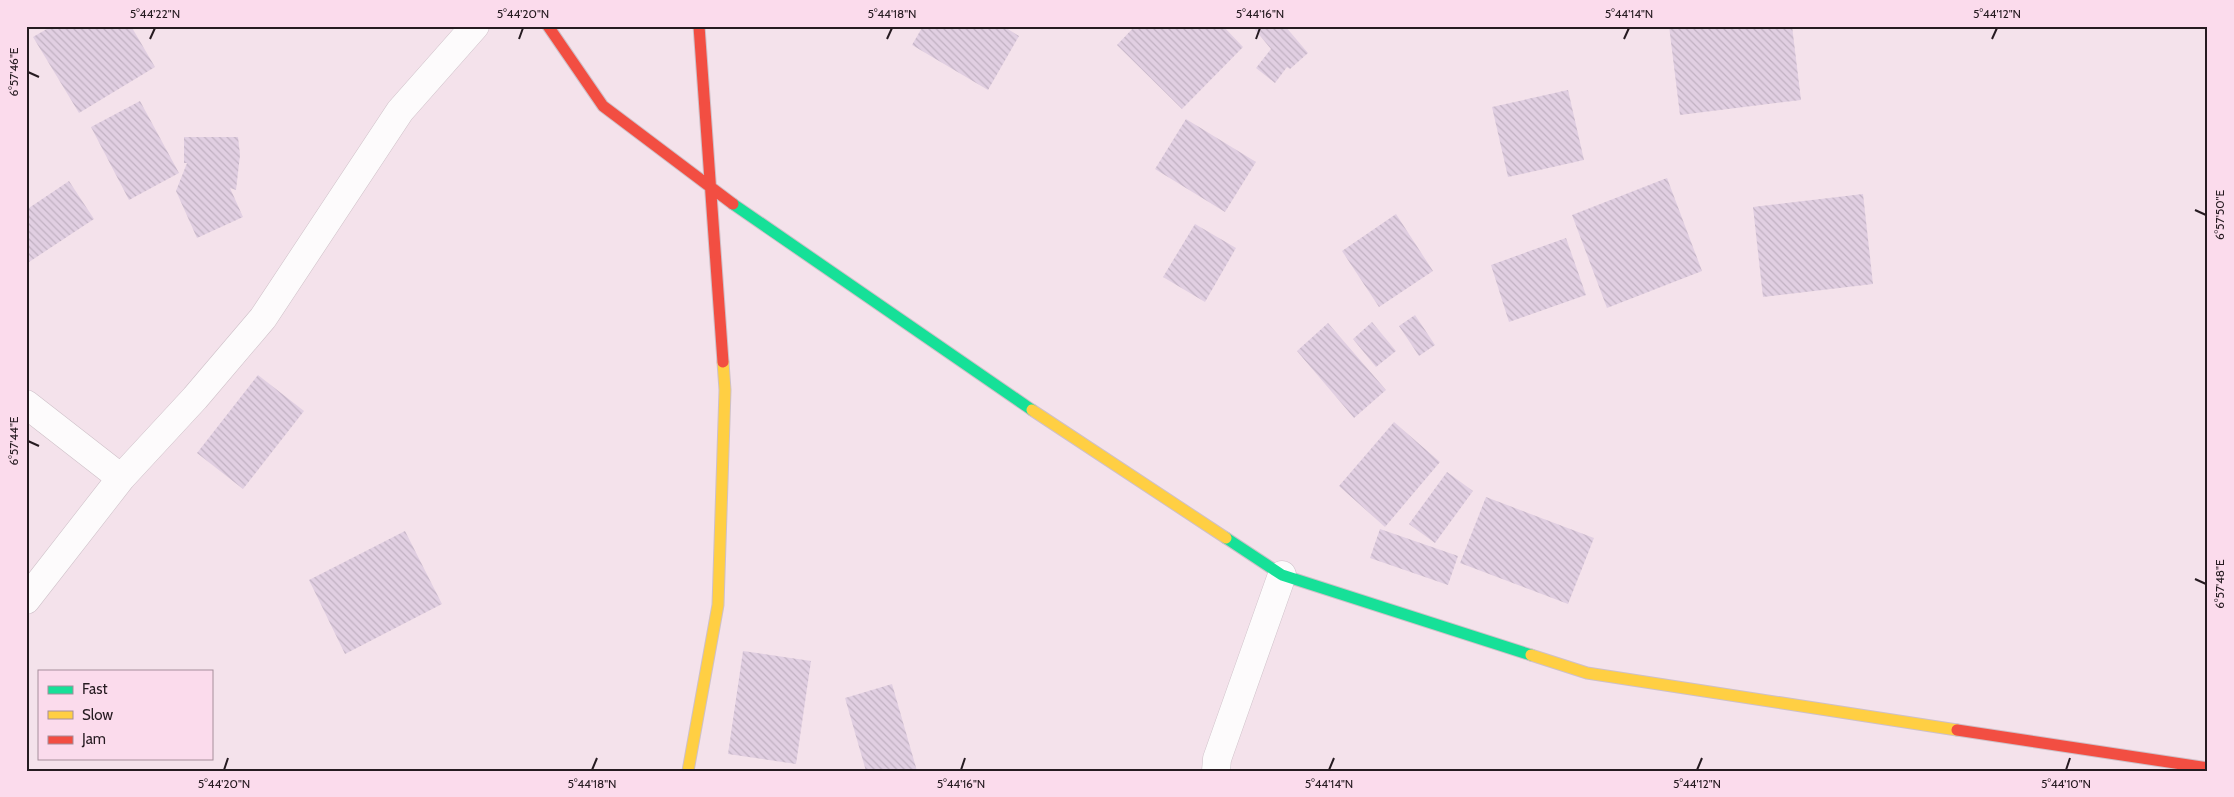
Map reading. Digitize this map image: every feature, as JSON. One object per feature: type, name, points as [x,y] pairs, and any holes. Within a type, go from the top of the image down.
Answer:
[{"type":"street","points":[[26,600],[121,478],[195,398],[263,318],[400,111],[475,26]]},
{"type":"street","points":[[548,26],[603,106],[712,188],[997,387],[1282,575],[1588,673],[2208,768]]},
{"type":"street","points":[[688,771],[718,605],[725,390],[699,26]]},
{"type":"street","points":[[26,404],[121,478]]},
{"type":"street","points":[[1216,771],[1217,759],[1282,575]]},
{"type":"building","points":[[52,26],[131,26],[155,67],[79,113],[33,37]]},
{"type":"building","points":[[923,26],[1003,26],[1019,36],[988,90],[912,45]]},
{"type":"building","points":[[1135,26],[1223,26],[1243,47],[1182,109],[1117,45]]},
{"type":"building","points":[[1252,26],[1285,26],[1308,53],[1290,69],[1287,67],[1275,83],[1256,68],[1271,49]]},
{"type":"building","points":[[1669,26],[1792,26],[1801,100],[1680,115]]},
{"type":"building","points":[[1568,90],[1584,160],[1508,177],[1492,107]]},
{"type":"building","points":[[140,101],[179,173],[129,200],[91,127]]},
{"type":"building","points":[[1186,119],[1256,162],[1225,212],[1155,169]]},
{"type":"building","points":[[184,137],[238,137],[240,155],[236,190],[230,188],[243,217],[197,238],[176,191],[187,163],[184,163]]},
{"type":"building","points":[[1667,178],[1702,271],[1607,308],[1572,215]]},
{"type":"building","points":[[69,181],[94,219],[29,262],[26,258],[26,210]]},
{"type":"building","points":[[1863,194],[1873,284],[1763,297],[1753,207]]},
{"type":"building","points":[[1396,214],[1433,271],[1379,307],[1342,251]]},
{"type":"building","points":[[1195,224],[1236,248],[1205,302],[1163,277]]},
{"type":"building","points":[[1566,238],[1586,295],[1509,322],[1491,265]]},
{"type":"building","points":[[1415,315],[1435,345],[1419,356],[1399,326]]},
{"type":"building","points":[[1372,322],[1396,351],[1376,367],[1353,339]]},
{"type":"building","points":[[1328,323],[1386,390],[1354,418],[1297,351]]},
{"type":"building","points":[[258,375],[304,411],[243,489],[197,453]]},
{"type":"building","points":[[1394,422],[1440,462],[1385,527],[1339,486]]},
{"type":"building","points":[[1447,472],[1473,491],[1435,543],[1409,524]]},
{"type":"building","points":[[1486,497],[1594,538],[1568,604],[1460,563]]},
{"type":"building","points":[[1380,529],[1458,556],[1448,585],[1370,558]]},
{"type":"building","points":[[405,531],[442,604],[345,654],[309,580]]},
{"type":"building","points":[[743,651],[811,661],[796,764],[728,754]]},
{"type":"building","points":[[892,684],[917,771],[866,771],[845,698]]},
{"type":"traffic: fast","points":[[733,204],[1032,410]]},
{"type":"traffic: fast","points":[[1226,538],[1282,575],[1531,655]]},
{"type":"traffic: slow","points":[[688,771],[718,605],[725,390],[723,362]]},
{"type":"traffic: slow","points":[[1032,410],[1226,538]]},
{"type":"traffic: slow","points":[[1531,655],[1587,673],[1957,730]]},
{"type":"traffic: jam","points":[[548,26],[603,106],[733,204]]},
{"type":"traffic: jam","points":[[699,26],[723,362]]},
{"type":"traffic: jam","points":[[1957,730],[2208,768]]}]
